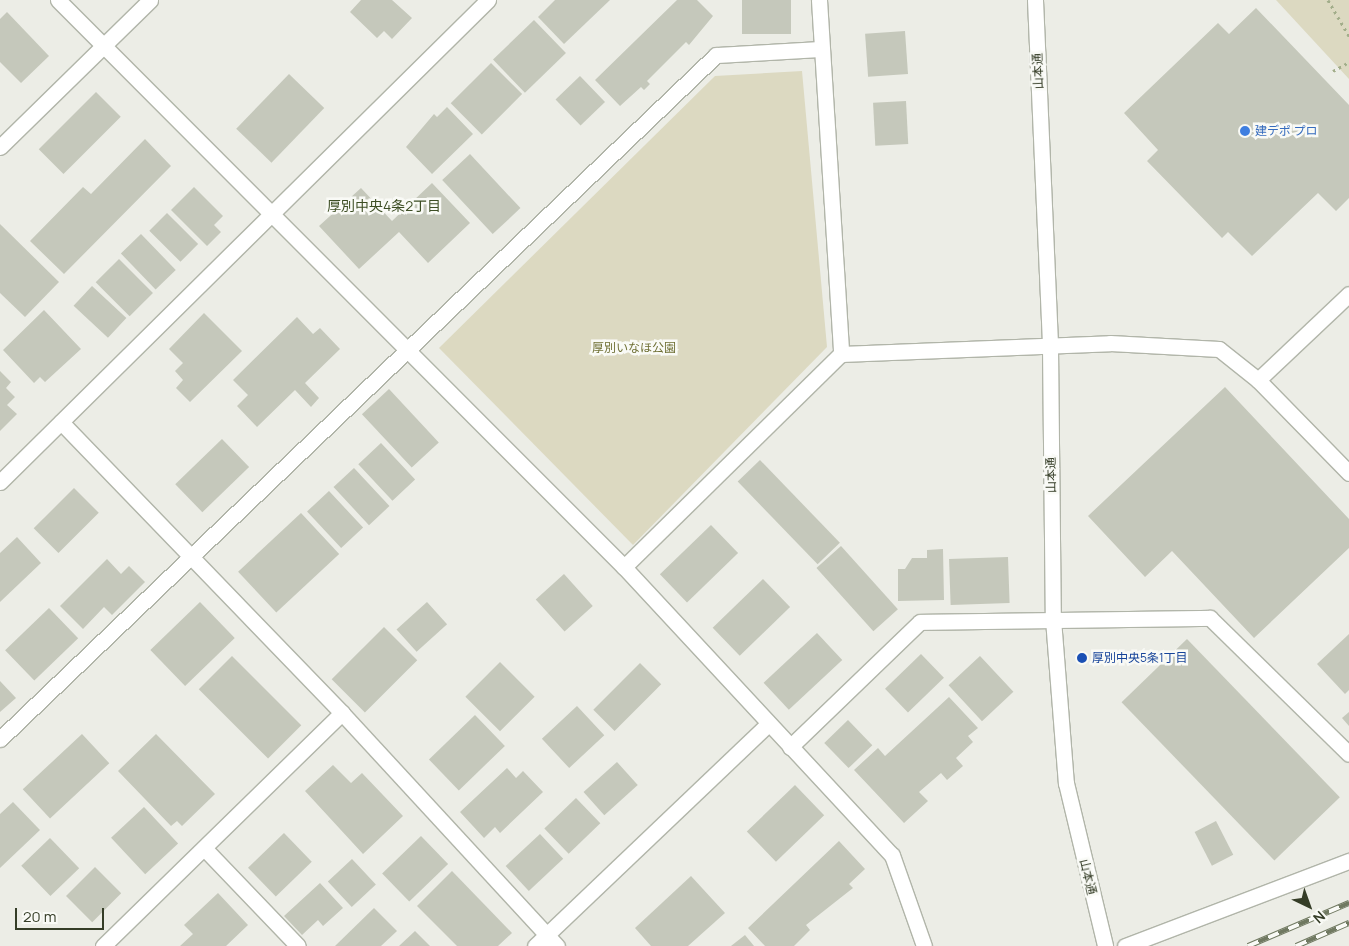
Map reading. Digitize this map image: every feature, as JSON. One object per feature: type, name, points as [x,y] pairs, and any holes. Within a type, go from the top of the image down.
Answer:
[{"type":"street","points":[[58,0],[102,46],[410,350],[624,567],[768,724],[892,855],[924,946]]},
{"type":"street","points":[[0,147],[150,0]]},
{"type":"street","points":[[0,482],[488,0]]},
{"type":"street","points":[[819,0],[842,354]]},
{"type":"street","name":"山本通","points":[[1035,0],[1050,347],[1053,619],[1066,783],[1105,946]]},
{"type":"street","points":[[0,739],[191,555],[410,350],[716,55],[821,49]]},
{"type":"street","points":[[1258,380],[1349,294]]},
{"type":"street","points":[[624,567],[842,354],[1050,347],[1110,343],[1219,349],[1258,380],[1349,473]]},
{"type":"street","points":[[61,422],[342,713],[552,941]]},
{"type":"street","points":[[790,747],[920,622],[1210,618],[1349,754]]},
{"type":"street","points":[[103,946],[342,713]]},
{"type":"street","points":[[535,946],[552,941],[768,724]]},
{"type":"street","points":[[204,849],[298,946]]},
{"type":"street","points":[[1125,946],[1349,861]]},
{"type":"path","points":[[1328,0],[1349,36]]},
{"type":"path","points":[[1333,71],[1349,62]]},
{"type":"green space","points":[[1276,0],[1349,0],[1349,79]]},
{"type":"green space","name":"厚別いなほ公園","points":[[802,71],[827,347],[633,545],[439,348],[715,76]]},
{"type":"building","points":[[361,0],[392,0],[412,18],[392,39],[384,31],[377,38],[350,12]]},
{"type":"building","points":[[555,0],[610,0],[564,44],[538,17]]},
{"type":"building","points":[[677,0],[697,0],[713,16],[689,45],[686,42],[647,81],[650,84],[644,90],[641,87],[620,106],[595,80]]},
{"type":"building","points":[[742,0],[791,0],[791,34],[742,34]]},
{"type":"building","name":"建デポ プロ","points":[[1256,8],[1349,105],[1349,198],[1336,211],[1318,193],[1252,256],[1228,232],[1222,238],[1147,161],[1158,150],[1124,113],[1218,23],[1229,34]]},
{"type":"building","points":[[7,12],[49,56],[21,83],[0,62],[0,19]]},
{"type":"building","points":[[534,20],[566,53],[525,93],[493,60]]},
{"type":"building","points":[[905,31],[908,74],[868,77],[865,34]]},
{"type":"building","points":[[491,63],[522,94],[482,134],[451,103]]},
{"type":"building","points":[[289,74],[324,108],[271,163],[236,129]]},
{"type":"building","points":[[580,76],[605,102],[581,126],[556,100]]},
{"type":"building","points":[[96,92],[121,117],[63,174],[39,149]]},
{"type":"building","points":[[906,101],[908,144],[875,146],[873,103]]},
{"type":"building","points":[[447,107],[473,134],[432,174],[406,147],[434,114],[437,117]]},
{"type":"building","points":[[145,139],[171,166],[64,274],[30,241],[83,187],[91,194]]},
{"type":"building","points":[[470,154],[520,208],[493,234],[442,180]]},
{"type":"building","points":[[432,183],[470,223],[428,263],[399,232],[359,269],[319,226],[361,188],[392,221]]},
{"type":"building","points":[[194,187],[223,216],[214,225],[221,232],[207,246],[171,210]]},
{"type":"building","points":[[167,213],[198,244],[180,262],[149,231]]},
{"type":"building","points":[[0,224],[59,282],[25,317],[0,293]]},
{"type":"building","points":[[141,234],[176,270],[156,289],[121,253]]},
{"type":"building","points":[[119,259],[153,293],[130,316],[96,282]]},
{"type":"building","points":[[92,286],[126,318],[108,338],[74,306]]},
{"type":"building","points":[[44,310],[81,349],[45,382],[40,377],[34,383],[3,350]]},
{"type":"building","points":[[204,313],[242,351],[190,402],[176,388],[183,380],[175,371],[183,363],[169,349]]},
{"type":"building","points":[[297,317],[313,334],[320,328],[340,349],[305,383],[319,398],[311,407],[295,390],[257,427],[237,406],[248,395],[233,380]]},
{"type":"building","points":[[0,371],[11,382],[6,388],[15,397],[7,405],[17,414],[0,431]]},
{"type":"building","points":[[1225,387],[1349,519],[1349,548],[1254,638],[1172,551],[1145,577],[1088,516]]},
{"type":"building","points":[[389,389],[439,442],[412,468],[362,414]]},
{"type":"building","points":[[222,439],[249,467],[202,512],[175,484]]},
{"type":"building","points":[[381,443],[415,480],[392,501],[358,464]]},
{"type":"building","points":[[760,460],[840,543],[818,564],[738,482]]},
{"type":"building","points":[[354,468],[389,506],[369,525],[334,487]]},
{"type":"building","points":[[74,488],[99,513],[58,553],[34,528]]},
{"type":"building","points":[[329,491],[363,528],[341,548],[307,511]]},
{"type":"building","points":[[301,513],[339,554],[276,613],[238,572]]},
{"type":"building","points":[[711,525],[738,553],[687,602],[660,574]]},
{"type":"building","points":[[17,537],[41,563],[0,602],[0,553]]},
{"type":"building","points":[[841,546],[898,609],[873,631],[816,568]]},
{"type":"building","points":[[943,549],[944,600],[898,601],[898,569],[905,569],[912,558],[927,558],[927,550]]},
{"type":"building","points":[[1008,557],[1010,603],[951,605],[949,559]]},
{"type":"building","points":[[107,559],[121,574],[129,566],[145,582],[112,615],[104,607],[83,629],[60,606]]},
{"type":"building","points":[[564,574],[593,606],[565,631],[536,599]]},
{"type":"building","points":[[763,579],[790,607],[740,656],[713,628]]},
{"type":"building","points":[[200,602],[235,638],[185,686],[150,650]]},
{"type":"building","points":[[427,602],[447,624],[417,652],[397,629]]},
{"type":"building","points":[[49,608],[78,638],[34,681],[5,650]]},
{"type":"building","points":[[384,627],[417,660],[365,713],[332,679]]},
{"type":"building","points":[[817,633],[842,660],[789,710],[764,683]]},
{"type":"building","points":[[1349,634],[1349,690],[1345,694],[1317,664]]},
{"type":"building","points":[[1187,639],[1340,797],[1274,860],[1122,702]]},
{"type":"building","points":[[921,654],[944,678],[908,712],[885,689]]},
{"type":"building","points":[[232,656],[301,725],[268,759],[199,689]]},
{"type":"building","points":[[980,656],[1013,692],[982,721],[949,685]]},
{"type":"building","points":[[500,662],[535,697],[500,731],[465,697]]},
{"type":"building","points":[[640,663],[661,684],[615,731],[593,710]]},
{"type":"building","points":[[0,681],[16,698],[0,712]]},
{"type":"building","points":[[949,697],[978,728],[968,736],[973,742],[956,758],[963,766],[947,780],[941,773],[919,792],[928,801],[904,823],[854,770],[878,748],[885,756]]},
{"type":"building","points":[[577,706],[604,735],[569,768],[542,739]]},
{"type":"building","points":[[1349,712],[1349,726],[1342,718]]},
{"type":"building","points":[[475,715],[505,746],[459,790],[429,759]]},
{"type":"building","points":[[848,720],[872,745],[849,768],[824,743]]},
{"type":"building","points":[[82,734],[109,763],[50,818],[23,789]]},
{"type":"building","points":[[156,734],[215,794],[182,826],[177,821],[171,826],[118,771]]},
{"type":"building","points":[[617,762],[638,785],[604,815],[584,792]]},
{"type":"building","points":[[333,765],[351,783],[362,773],[403,816],[363,854],[305,791]]},
{"type":"building","points":[[507,768],[516,778],[523,771],[543,792],[500,833],[495,827],[484,838],[460,812]]},
{"type":"building","points":[[795,785],[824,815],[776,862],[747,832]]},
{"type":"building","points":[[576,798],[600,823],[569,854],[544,829]]},
{"type":"building","points":[[13,802],[40,830],[0,868],[0,814]]},
{"type":"building","points":[[144,807],[178,844],[145,874],[111,838]]},
{"type":"building","points":[[1216,821],[1233,855],[1212,866],[1195,832]]},
{"type":"building","points":[[284,833],[312,862],[276,897],[248,868]]},
{"type":"building","points":[[540,834],[563,859],[529,891],[506,866]]},
{"type":"building","points":[[421,836],[448,864],[409,902],[382,874]]},
{"type":"building","points":[[50,838],[79,868],[50,896],[21,866]]},
{"type":"building","points":[[839,841],[865,869],[849,884],[853,888],[806,925],[810,930],[794,946],[765,946],[748,928]]},
{"type":"building","points":[[352,859],[376,885],[352,907],[328,882]]},
{"type":"building","points":[[95,867],[121,893],[92,922],[66,896]]},
{"type":"building","points":[[452,871],[512,933],[498,946],[457,946],[417,906]]},
{"type":"building","points":[[691,876],[725,913],[688,946],[651,946],[635,928]]},
{"type":"building","points":[[320,883],[343,908],[323,926],[318,920],[302,935],[284,916]]},
{"type":"building","points":[[218,893],[248,925],[226,946],[180,946],[193,934],[184,925]]},
{"type":"building","points":[[374,908],[397,931],[381,946],[335,946]]},
{"type":"building","points":[[415,931],[430,946],[399,946]]},
{"type":"building","points":[[745,935],[754,946],[731,946]]},
{"type":"railway","points":[[1248,946],[1349,903]]},
{"type":"railway","points":[[1296,946],[1349,923]]},
{"type":"place","name":"建デポ プロ","points":[[1245,131]]},
{"type":"place","name":"厚別中央5条1丁目","points":[[1082,658]]},
{"type":"district","name":"厚別中央4条2丁目","points":[[384,206]]}]
